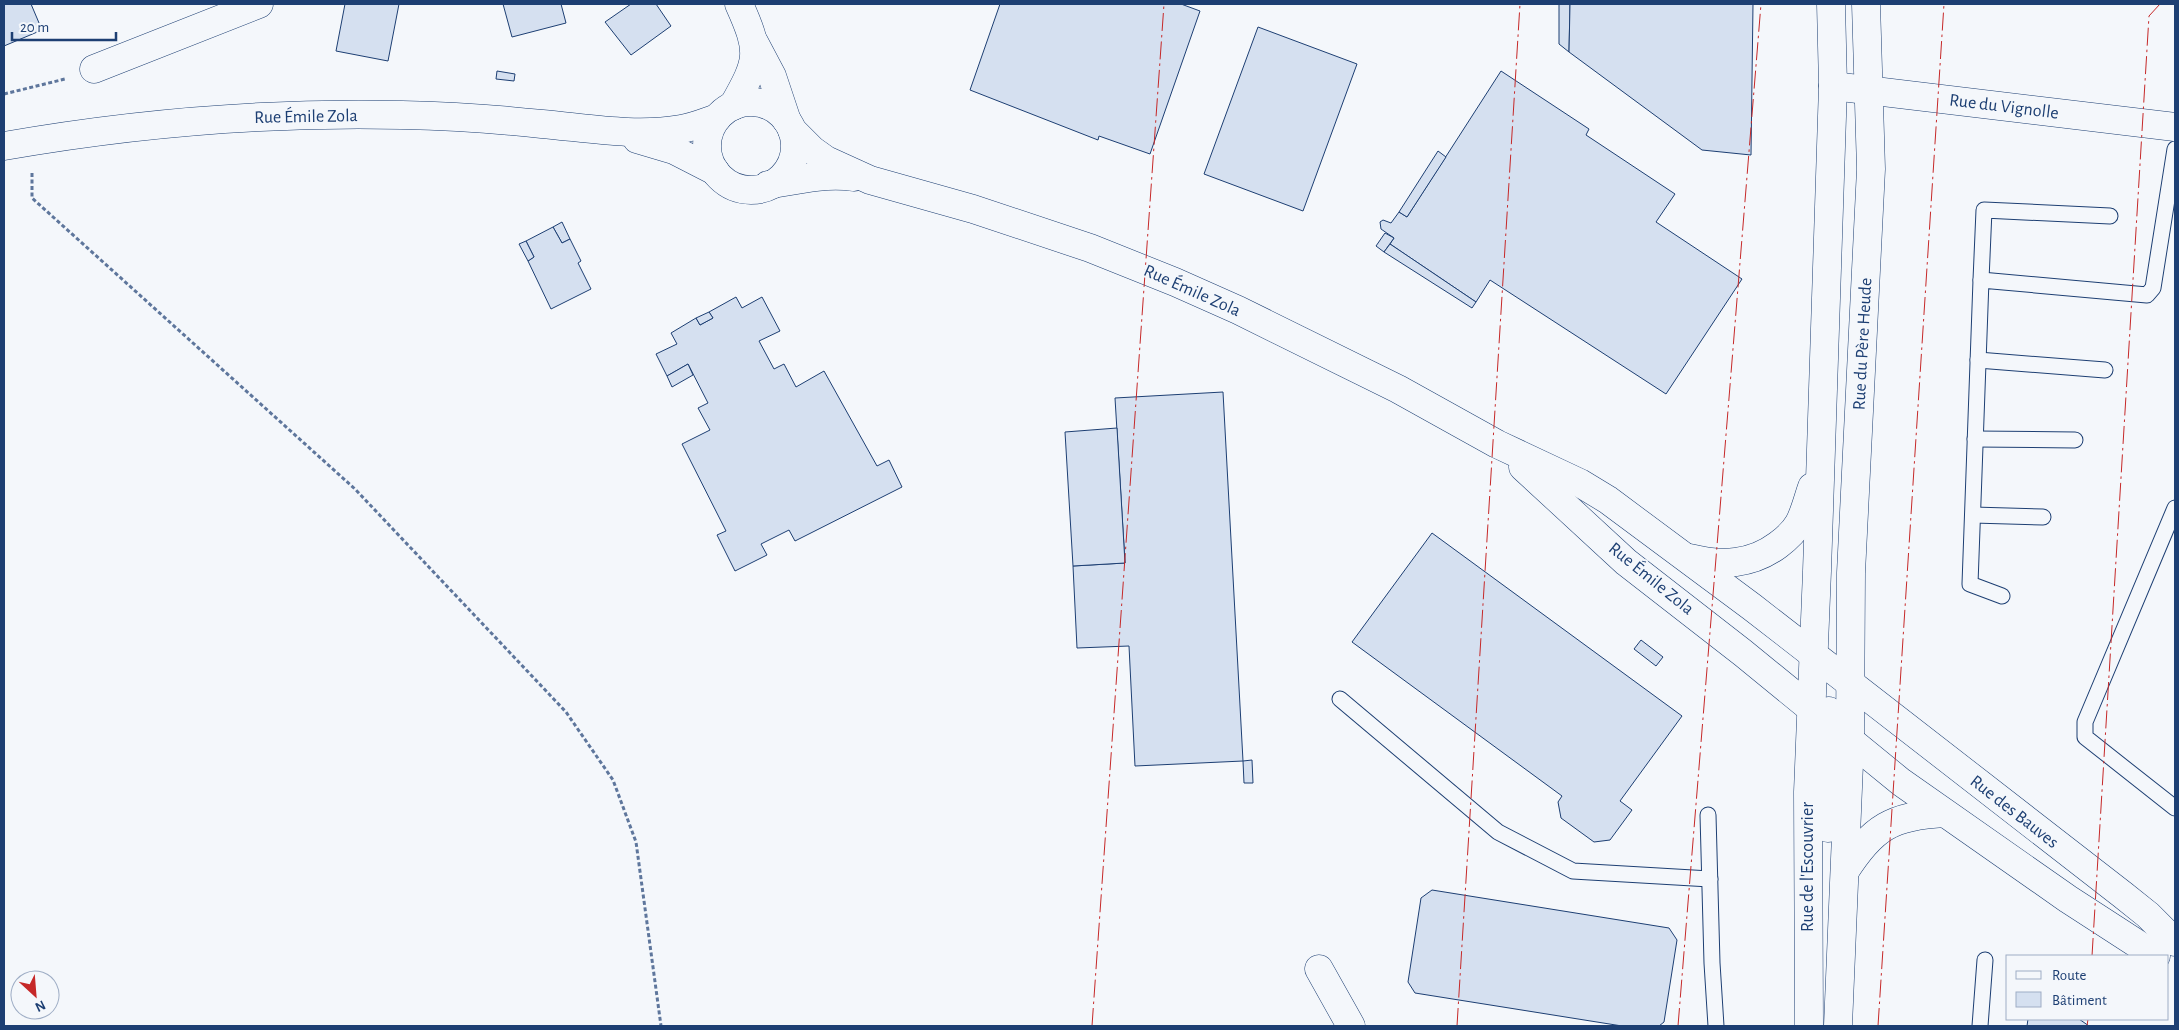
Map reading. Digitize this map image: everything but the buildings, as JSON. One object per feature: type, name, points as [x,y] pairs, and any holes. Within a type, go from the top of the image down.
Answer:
[{"type":"main road","points":[[94,69],[260,4]]},
{"type":"main road","points":[[739,4],[754,42],[772,76],[794,142],[791,164],[776,182],[755,189],[743,189],[727,182],[715,171],[707,150],[711,127],[725,112],[752,67],[754,42]]},
{"type":"main road","name":"Rue du Père Heude","points":[[1813,660],[1833,86],[1831,4]]},
{"type":"main road","name":"Rue du Père Heude","points":[[1840,732],[1851,685],[1851,573],[1871,169],[1867,90],[1866,4]]},
{"type":"main road","name":"Rue du Vignolle","points":[[1833,86],[2175,127]]},
{"type":"main road","points":[[725,112],[747,102],[758,103],[769,106],[779,112],[789,125]]},
{"type":"main road","name":"Rue Émile Zola","points":[[4,146],[145,126],[269,116],[438,116],[536,123],[609,131],[646,132],[682,129],[725,112]]},
{"type":"main road","name":"Rue Émile Zola","points":[[789,125],[812,150],[826,160],[870,180],[973,210],[1090,248],[1175,282],[1238,310],[1398,389],[1497,444],[1580,483],[1608,500],[1684,556],[1789,637],[1813,660]]},
{"type":"main road","name":"Rue Émile Zola","points":[[609,131],[674,150],[715,171]]},
{"type":"main road","name":"Rue Émile Zola","points":[[768,186],[824,176],[870,180]]},
{"type":"main road","name":"Rue Émile Zola","points":[[1497,444],[1626,562],[1840,732]]},
{"type":"main road","points":[[1684,556],[1706,562],[1726,564],[1746,561],[1771,550],[1788,537],[1799,523],[1821,462]]},
{"type":"main road","points":[[1813,660],[1840,732],[1901,782],[2068,899],[2154,955]]},
{"type":"main road","name":"Rue des Bauves","points":[[1813,660],[1851,685],[2123,895],[2148,915],[2175,942]]},
{"type":"main road","name":"Rue de l'Escouvrier","points":[[1809,1026],[1808,792],[1813,660]]},
{"type":"main road","name":"Rue de l'Escouvrier","points":[[1838,1026],[1845,871],[1840,732]]},
{"type":"main road","points":[[1845,871],[1868,841],[1888,824],[1921,814],[1944,812]]},
{"type":"main road","points":[[1319,969],[1351,1026]]},
{"type":"lane","points":[[1981,280],[2147,295],[2152,288],[2175,148]]},
{"type":"lane","points":[[2002,596],[1970,584],[1984,210],[2110,216]]},
{"type":"lane","points":[[1978,360],[2105,370]]},
{"type":"lane","points":[[1976,439],[2075,440]]},
{"type":"lane","points":[[2175,508],[2085,722],[2085,737],[2175,808]]},
{"type":"lane","points":[[1973,515],[2043,517]]},
{"type":"lane","points":[[1340,699],[1498,832],[1573,871],[1710,879]]},
{"type":"lane","points":[[1708,815],[1712,963],[1716,1026]]},
{"type":"lane","points":[[1980,1026],[1985,960]]},
{"type":"path","points":[[4,94],[94,69]]},
{"type":"path","points":[[31,141],[32,198],[356,489],[566,712],[613,780],[636,842],[661,1026]]},
{"type":"power","points":[[1092,1026],[1164,4]]},
{"type":"power","points":[[1457,1026],[1520,4]]},
{"type":"power","points":[[1678,1026],[1761,4]]},
{"type":"power","points":[[1878,1026],[1944,4]]},
{"type":"power","points":[[2092,955],[2149,16],[2160,4]]},
{"type":"power","points":[[2087,1026],[2088,1020]]}]
